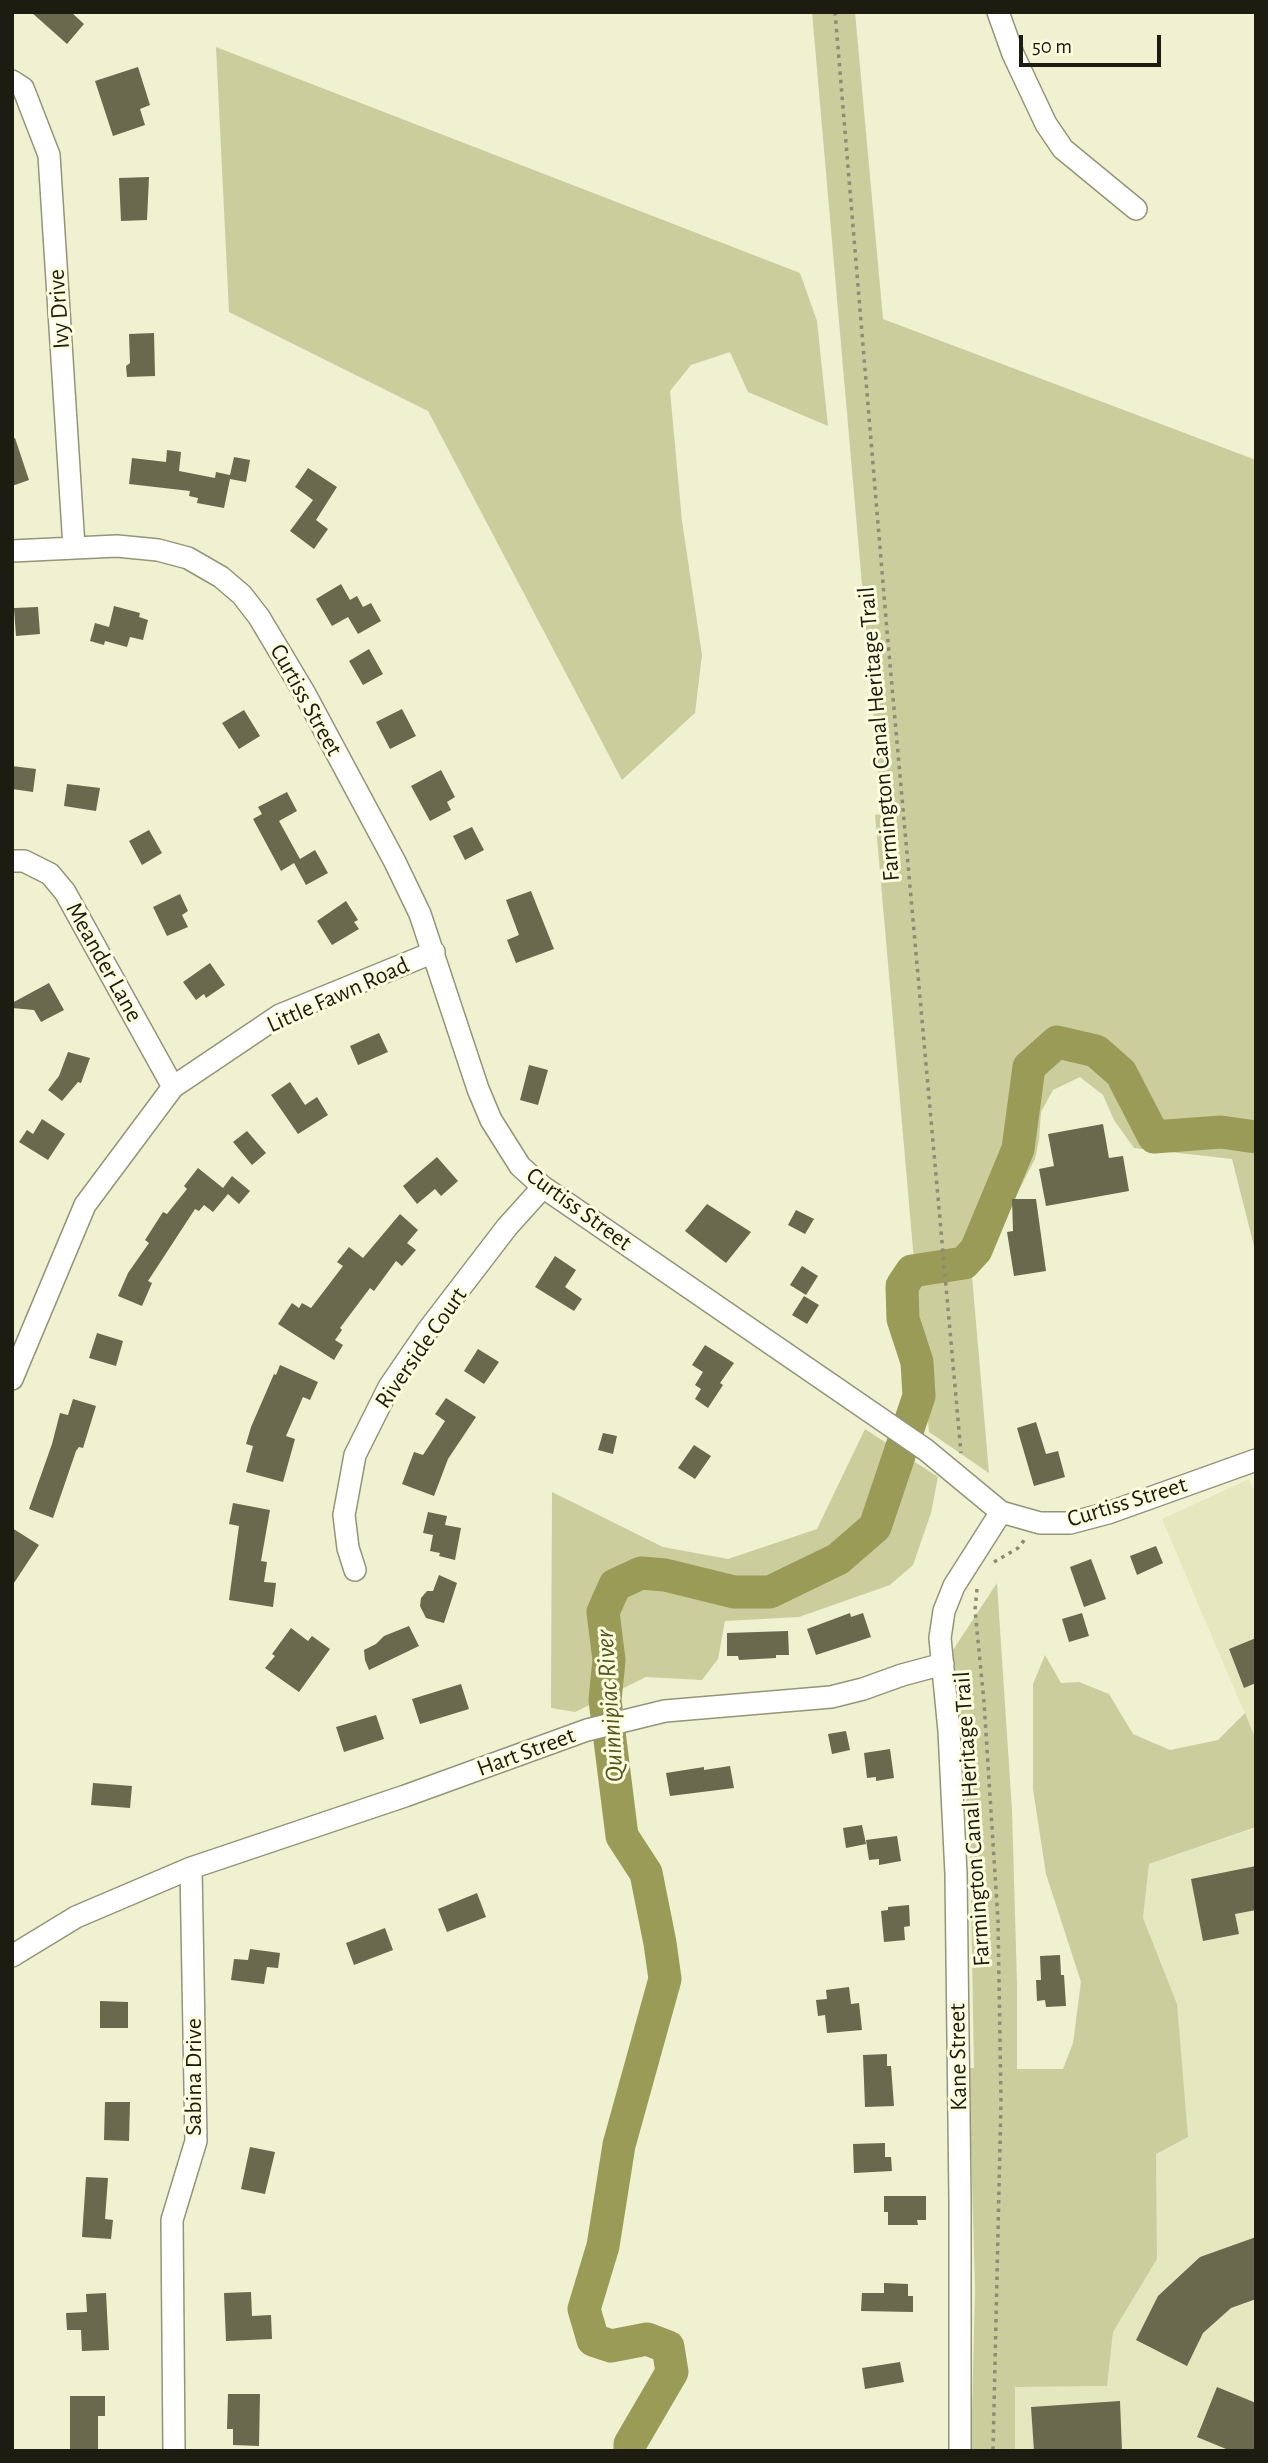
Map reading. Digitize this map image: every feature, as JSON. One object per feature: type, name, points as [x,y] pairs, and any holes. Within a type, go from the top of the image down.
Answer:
[{"type":"street","points":[[998,12],[1013,54],[1046,124],[1063,149],[1136,209]]},
{"type":"street","name":"Ivy Drive","points":[[12,81],[23,88],[49,155],[74,547]]},
{"type":"street","name":"Curtiss Street","points":[[12,551],[74,547],[158,550],[188,558],[221,577],[242,595],[259,617],[304,694],[421,914],[478,1089],[491,1120],[520,1166],[543,1187],[926,1450],[1001,1512],[1040,1523],[1070,1523],[1108,1513],[1256,1460]]},
{"type":"street","name":"Meander Lane","points":[[12,861],[24,861],[50,874],[65,892],[173,1087]]},
{"type":"street","name":"Little Fawn Road","points":[[12,1379],[85,1205],[173,1087],[280,1015],[434,952]]},
{"type":"street","name":"Riverside Court","points":[[355,1570],[348,1548],[344,1515],[355,1455],[389,1387],[428,1330],[507,1227],[543,1187]]},
{"type":"street","points":[[943,1664],[940,1638],[944,1611],[967,1563],[1001,1512]]},
{"type":"street","name":"Hart Street","points":[[12,1956],[76,1917],[191,1868],[405,1796],[587,1730],[629,1719],[714,1706],[831,1697],[943,1664]]},
{"type":"street","name":"Kane Street","points":[[943,1664],[956,1874],[960,2451]]},
{"type":"street","name":"Sabina Drive","points":[[174,2451],[172,2220],[196,2141],[191,1868]]},
{"type":"path","name":"Farmington Canal Heritage Trail","points":[[835,12],[960,1452]]},
{"type":"path","points":[[992,1564],[1024,1543]]},
{"type":"path","name":"Farmington Canal Heritage Trail","points":[[982,1580],[975,1591],[975,1610],[996,1881],[1001,2101],[993,2451]]},
{"type":"shaded area","points":[[812,12],[855,12],[883,319],[1256,460],[1256,1254],[1232,1159],[1134,1148],[1114,1120],[1103,1095],[1080,1077],[1053,1090],[1041,1112],[1035,1159],[1002,1223],[968,1230],[989,1473],[929,1432],[875,815],[882,814]]},
{"type":"shaded area","points":[[216,47],[800,273],[817,321],[828,426],[748,392],[730,352],[691,365],[670,391],[682,521],[702,655],[695,713],[622,780],[428,411],[229,312]]},
{"type":"shaded area","points":[[865,1429],[938,1477],[931,1513],[913,1565],[890,1585],[799,1617],[725,1621],[718,1659],[702,1680],[646,1677],[575,1712],[551,1708],[552,1492],[663,1547],[728,1559],[817,1529]]},
{"type":"shaded area","points":[[1249,1479],[1256,1495],[1256,1740],[1162,1519]]},
{"type":"shaded area","points":[[997,1583],[1012,1810],[1017,2069],[1063,2069],[1073,2043],[1081,1982],[1046,1874],[1033,1789],[1033,1684],[1045,1655],[1061,1683],[1079,1682],[1109,1694],[1133,1734],[1170,1750],[1218,1740],[1245,1713],[1256,1740],[1256,1827],[1149,1864],[1143,1918],[1177,2004],[1188,2137],[1156,2154],[1157,2259],[1113,2332],[1107,2386],[1015,2387],[1015,2451],[971,2451],[975,2290],[969,2068],[974,2068],[970,1841],[953,1650]]},
{"type":"shaded area","points":[[1256,1828],[1256,2451],[1015,2451],[1015,2387],[1107,2386],[1113,2332],[1157,2259],[1156,2154],[1177,2004],[1143,1918],[1149,1864]]},
{"type":"building","points":[[31,12],[71,12],[84,24],[67,44]]},
{"type":"building","points":[[138,67],[150,105],[140,109],[145,125],[113,136],[95,81]]},
{"type":"building","points":[[149,177],[147,220],[121,221],[119,178]]},
{"type":"building","points":[[154,333],[155,376],[127,377],[126,366],[130,363],[129,334]]},
{"type":"building","points":[[15,438],[29,480],[12,486],[12,439]]},
{"type":"building","points":[[167,450],[181,452],[179,471],[215,478],[216,472],[230,475],[234,457],[250,460],[246,482],[230,479],[224,508],[197,503],[198,498],[189,496],[190,491],[129,484],[132,458],[166,462]]},
{"type":"building","points":[[308,468],[337,487],[316,520],[328,529],[314,549],[290,531],[313,500],[295,487]]},
{"type":"building","points":[[341,584],[350,600],[357,596],[363,607],[371,603],[381,621],[358,634],[348,617],[332,626],[316,599]]},
{"type":"building","points":[[114,606],[140,613],[139,617],[148,620],[143,640],[130,637],[127,647],[105,641],[104,645],[90,641],[95,623],[109,627]]},
{"type":"building","points":[[38,607],[40,634],[16,636],[14,608]]},
{"type":"building","points":[[369,649],[383,674],[363,685],[349,661]]},
{"type":"building","points":[[402,709],[416,736],[390,749],[376,722]]},
{"type":"building","points":[[244,710],[260,736],[239,749],[222,723]]},
{"type":"building","points":[[12,766],[36,769],[33,792],[12,789]]},
{"type":"building","points":[[441,770],[455,797],[447,802],[451,810],[430,821],[411,786]]},
{"type":"building","points":[[67,784],[100,788],[96,811],[64,806]]},
{"type":"building","points":[[287,792],[297,811],[279,821],[300,859],[315,850],[328,873],[306,885],[294,863],[281,871],[253,819],[262,814],[258,807]]},
{"type":"building","points":[[472,827],[484,850],[465,860],[453,836]]},
{"type":"building","points":[[149,830],[162,853],[142,865],[129,841]]},
{"type":"building","points":[[531,891],[554,949],[516,963],[507,940],[519,935],[506,900]]},
{"type":"building","points":[[180,894],[188,911],[182,915],[188,927],[167,936],[153,907]]},
{"type":"building","points":[[346,901],[358,920],[354,922],[359,929],[332,945],[317,921]]},
{"type":"building","points":[[210,963],[225,985],[206,998],[204,994],[196,1000],[183,982]]},
{"type":"building","points":[[49,983],[64,1010],[41,1022],[34,1010],[12,1008],[12,1003]]},
{"type":"building","points":[[379,1033],[388,1052],[358,1065],[350,1046]]},
{"type":"building","points":[[68,1052],[90,1058],[81,1083],[78,1082],[62,1101],[48,1090],[59,1076]]},
{"type":"building","points":[[529,1065],[548,1070],[538,1105],[520,1100]]},
{"type":"building","points":[[290,1082],[305,1105],[317,1097],[328,1115],[298,1134],[271,1095]]},
{"type":"building","points":[[42,1119],[65,1134],[48,1160],[19,1142],[27,1130],[33,1134]]},
{"type":"building","points":[[1103,1124],[1109,1158],[1123,1156],[1129,1191],[1046,1206],[1039,1169],[1054,1166],[1048,1134]]},
{"type":"building","points":[[247,1131],[266,1153],[252,1165],[233,1142]]},
{"type":"building","points":[[437,1157],[458,1181],[441,1196],[435,1189],[417,1204],[403,1186]]},
{"type":"building","points":[[198,1168],[223,1188],[232,1176],[250,1191],[239,1204],[228,1194],[213,1212],[204,1205],[199,1211],[195,1209],[148,1281],[152,1283],[142,1306],[118,1296],[128,1273],[149,1243],[145,1240],[163,1212],[167,1214],[187,1189],[184,1186]]},
{"type":"building","points":[[1012,1199],[1036,1199],[1046,1271],[1014,1276],[1007,1232],[1013,1231]]},
{"type":"building","points":[[707,1204],[751,1232],[726,1263],[685,1231]]},
{"type":"building","points":[[796,1210],[814,1219],[805,1234],[788,1225]]},
{"type":"building","points":[[400,1214],[418,1230],[407,1243],[416,1250],[402,1266],[396,1261],[374,1291],[370,1288],[340,1328],[342,1330],[335,1340],[343,1345],[334,1360],[278,1324],[292,1303],[299,1308],[302,1303],[311,1308],[343,1266],[337,1262],[349,1247],[363,1258]]},
{"type":"building","points":[[555,1256],[576,1270],[565,1287],[582,1299],[574,1311],[535,1287]]},
{"type":"building","points":[[802,1266],[818,1276],[806,1295],[790,1285]]},
{"type":"building","points":[[804,1296],[819,1305],[807,1324],[792,1315]]},
{"type":"building","points":[[97,1333],[123,1341],[116,1366],[89,1358]]},
{"type":"building","points":[[705,1345],[734,1363],[720,1383],[723,1385],[708,1408],[695,1399],[701,1389],[695,1385],[703,1372],[692,1365]]},
{"type":"building","points":[[478,1349],[499,1362],[484,1384],[464,1371]]},
{"type":"building","points":[[280,1365],[318,1382],[310,1400],[303,1397],[286,1436],[295,1439],[283,1482],[246,1472],[253,1446],[246,1444],[251,1427]]},
{"type":"building","points":[[446,1398],[476,1417],[448,1459],[434,1496],[402,1484],[414,1452],[423,1455],[445,1421],[435,1414]]},
{"type":"building","points":[[73,1399],[96,1406],[83,1448],[79,1447],[76,1451],[53,1518],[29,1509],[60,1413],[68,1415]]},
{"type":"building","points":[[1036,1422],[1046,1454],[1058,1451],[1065,1477],[1034,1486],[1017,1428]]},
{"type":"building","points":[[603,1433],[617,1436],[613,1454],[598,1450]]},
{"type":"building","points":[[694,1445],[711,1456],[695,1479],[678,1468]]},
{"type":"building","points":[[233,1503],[270,1510],[261,1561],[267,1562],[264,1582],[276,1583],[273,1607],[229,1600],[239,1526],[229,1524]]},
{"type":"building","points":[[428,1512],[447,1516],[445,1525],[461,1528],[455,1560],[430,1551],[433,1535],[423,1533]]},
{"type":"building","points":[[12,1528],[39,1545],[12,1586]]},
{"type":"building","points":[[1156,1546],[1163,1563],[1137,1575],[1130,1556]]},
{"type":"building","points":[[1091,1559],[1106,1599],[1084,1607],[1070,1567]]},
{"type":"building","points":[[439,1575],[457,1583],[444,1623],[426,1618],[420,1606],[421,1598],[427,1591],[433,1591]]},
{"type":"building","points":[[850,1613],[851,1617],[863,1613],[871,1637],[816,1655],[807,1629]]},
{"type":"building","points":[[1082,1613],[1089,1636],[1069,1642],[1062,1619]]},
{"type":"building","points":[[409,1626],[419,1646],[369,1670],[364,1650],[384,1636]]},
{"type":"building","points":[[291,1628],[308,1641],[312,1636],[330,1649],[299,1692],[265,1668]]},
{"type":"building","points":[[788,1631],[789,1655],[739,1660],[738,1656],[727,1656],[727,1633]]},
{"type":"building","points":[[1256,1638],[1256,1683],[1244,1688],[1229,1649]]},
{"type":"building","points":[[461,1684],[469,1709],[420,1724],[412,1699]]},
{"type":"building","points":[[376,1715],[384,1739],[344,1752],[336,1727]]},
{"type":"building","points":[[846,1731],[850,1750],[832,1754],[828,1734]]},
{"type":"building","points":[[890,1749],[894,1778],[876,1781],[876,1777],[867,1778],[864,1753]]},
{"type":"building","points":[[730,1766],[734,1788],[670,1796],[666,1773]]},
{"type":"building","points":[[93,1783],[132,1786],[130,1808],[91,1805]]},
{"type":"building","points":[[862,1825],[866,1844],[846,1848],[843,1828]]},
{"type":"building","points":[[897,1836],[901,1861],[879,1865],[879,1859],[869,1860],[866,1840]]},
{"type":"building","points":[[1256,1866],[1256,1910],[1235,1914],[1239,1934],[1203,1941],[1191,1879]]},
{"type":"building","points":[[477,1893],[486,1917],[447,1932],[438,1909]]},
{"type":"building","points":[[909,1905],[910,1926],[904,1927],[905,1940],[884,1942],[881,1911],[888,1910],[888,1907]]},
{"type":"building","points":[[385,1928],[393,1950],[354,1965],[346,1943]]},
{"type":"building","points":[[250,1949],[280,1953],[278,1968],[267,1967],[264,1984],[231,1980],[234,1959],[248,1960]]},
{"type":"building","points":[[1060,1955],[1066,2006],[1046,2007],[1045,2000],[1037,2001],[1036,1980],[1041,1980],[1040,1956]]},
{"type":"building","points":[[849,1987],[851,2004],[859,2003],[862,2030],[827,2033],[825,2015],[818,2016],[816,2000],[827,1999],[826,1990]]},
{"type":"building","points":[[100,2001],[128,2002],[128,2028],[100,2028]]},
{"type":"building","points":[[887,2054],[887,2066],[891,2066],[894,2106],[865,2107],[863,2055]]},
{"type":"building","points":[[105,2102],[130,2102],[129,2141],[104,2140]]},
{"type":"building","points":[[885,2143],[885,2157],[891,2157],[892,2171],[854,2173],[853,2144]]},
{"type":"building","points":[[250,2147],[275,2152],[265,2194],[241,2189]]},
{"type":"building","points":[[86,2177],[108,2178],[105,2219],[113,2220],[111,2239],[82,2237]]},
{"type":"building","points":[[884,2196],[926,2196],[926,2220],[917,2220],[918,2225],[888,2225],[888,2212],[884,2212]]},
{"type":"building","points":[[1256,2237],[1256,2299],[1231,2308],[1203,2333],[1187,2366],[1136,2340],[1158,2296],[1200,2257]]},
{"type":"building","points":[[884,2283],[908,2284],[908,2296],[913,2296],[913,2312],[861,2311],[862,2293],[884,2293]]},
{"type":"building","points":[[251,2292],[252,2316],[271,2315],[272,2339],[226,2341],[224,2293]]},
{"type":"building","points":[[106,2293],[109,2350],[82,2351],[81,2330],[67,2330],[66,2313],[87,2312],[86,2294]]},
{"type":"building","points":[[900,2362],[904,2382],[865,2389],[862,2368]]},
{"type":"building","points":[[1217,2387],[1256,2403],[1256,2451],[1231,2451],[1197,2437]]},
{"type":"building","points":[[228,2394],[260,2394],[259,2446],[233,2445],[233,2429],[227,2429]]},
{"type":"building","points":[[70,2396],[105,2396],[105,2416],[98,2416],[98,2451],[70,2451]]},
{"type":"building","points":[[1120,2401],[1122,2451],[1034,2451],[1031,2407]]},
{"type":"waterway","name":"Quinnipiac River","points":[[630,2451],[630,2444],[672,2372],[668,2347],[647,2339],[611,2346],[593,2340],[584,2309],[603,2246],[619,2145],[665,1979],[646,1873],[622,1836],[605,1700],[609,1660],[603,1612],[615,1585],[641,1573],[665,1575],[734,1592],[770,1592],[838,1559],[875,1527],[919,1396],[917,1362],[903,1319],[902,1286],[912,1271],[964,1263],[976,1250],[1018,1149],[1029,1067],[1057,1042],[1096,1051],[1121,1073],[1154,1137],[1221,1132],[1256,1137]]}]
